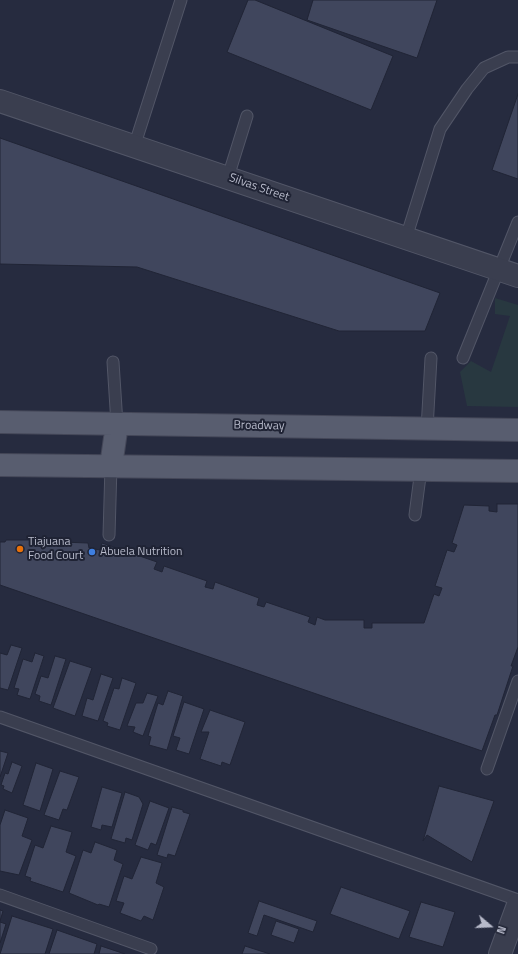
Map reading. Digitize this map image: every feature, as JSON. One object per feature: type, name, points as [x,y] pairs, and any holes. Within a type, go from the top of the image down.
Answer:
[{"type":"main road","name":"Broadway","points":[[0,422],[518,430]]},
{"type":"main road","points":[[111,466],[117,424]]},
{"type":"main road","points":[[0,466],[518,470]]},
{"type":"street","name":"Silvas Street","points":[[0,101],[508,273]]},
{"type":"street","points":[[500,954],[518,905]]},
{"type":"lane","points":[[134,147],[182,0]]},
{"type":"lane","points":[[406,238],[440,129],[467,89],[484,68],[508,57],[518,57]]},
{"type":"lane","points":[[228,177],[247,116]]},
{"type":"lane","points":[[463,358],[508,273],[518,222]]},
{"type":"lane","points":[[427,429],[431,358]]},
{"type":"lane","points":[[113,362],[117,424]]},
{"type":"lane","points":[[109,535],[111,466]]},
{"type":"lane","points":[[415,515],[421,469]]},
{"type":"lane","points":[[487,769],[518,681]]},
{"type":"lane","points":[[0,717],[518,900]]},
{"type":"lane","points":[[0,895],[151,949]]},
{"type":"shaded area","points":[[495,298],[518,305],[518,407],[467,406],[460,372],[471,361],[491,372],[510,316],[495,314]]},
{"type":"building","points":[[248,0],[255,0],[393,56],[371,110],[227,52]]},
{"type":"building","points":[[313,0],[437,0],[417,58],[307,20]]},
{"type":"building","points":[[518,94],[518,179],[492,170]]},
{"type":"building","points":[[0,138],[440,293],[425,331],[339,331],[137,267],[0,264]]},
{"type":"building","points":[[497,504],[518,504],[518,647],[497,715],[495,715],[482,751],[0,585],[0,542],[5,542],[6,540],[61,540],[61,542],[88,543],[89,548],[100,550],[102,543],[157,562],[154,569],[162,572],[164,566],[207,581],[205,587],[213,589],[215,582],[259,598],[257,605],[264,607],[266,602],[310,617],[308,622],[315,625],[317,617],[325,620],[364,620],[364,628],[372,628],[372,623],[424,623],[434,594],[439,596],[442,588],[435,586],[447,550],[454,552],[457,545],[452,543],[464,505],[489,506],[489,511],[497,512]]},
{"type":"building","points":[[11,645],[22,648],[8,690],[0,688],[0,653],[7,655]]},
{"type":"building","points":[[35,653],[44,656],[30,699],[17,695],[19,689],[14,688],[23,659],[32,662]]},
{"type":"building","points":[[55,656],[66,659],[51,705],[39,701],[40,696],[35,694],[41,676],[48,678]]},
{"type":"building","points":[[70,661],[92,668],[75,716],[53,708]]},
{"type":"building","points":[[101,674],[113,678],[98,721],[82,716],[87,698],[93,700]]},
{"type":"building","points":[[122,678],[136,683],[120,730],[107,726],[108,723],[103,721],[114,688],[119,689]]},
{"type":"building","points":[[168,691],[183,696],[167,750],[149,745],[151,737],[148,736],[158,703],[163,705]]},
{"type":"building","points":[[147,693],[158,696],[143,736],[133,732],[135,727],[127,726],[136,703],[143,703]]},
{"type":"building","points":[[184,702],[204,709],[189,754],[176,750],[180,738],[173,736]]},
{"type":"building","points":[[210,710],[245,722],[230,765],[222,762],[221,766],[200,759],[209,732],[201,732]]},
{"type":"building","points":[[0,751],[8,753],[0,777]]},
{"type":"building","points":[[12,762],[22,766],[12,793],[3,789],[4,786],[1,785],[5,773],[8,774]]},
{"type":"building","points":[[36,763],[53,769],[40,811],[23,805]]},
{"type":"building","points":[[60,771],[79,777],[67,810],[63,809],[59,820],[44,815]]},
{"type":"building","points":[[439,786],[494,801],[472,862],[427,835],[423,841]]},
{"type":"building","points":[[102,787],[122,793],[112,827],[102,825],[101,830],[91,827]]},
{"type":"building","points":[[125,792],[139,797],[143,804],[132,840],[126,838],[125,843],[111,839]]},
{"type":"building","points":[[150,801],[169,808],[156,845],[151,843],[148,850],[135,845]]},
{"type":"building","points":[[172,807],[190,814],[175,856],[168,854],[167,858],[157,855]]},
{"type":"building","points":[[5,810],[28,818],[22,836],[32,840],[19,875],[0,871],[0,825]]},
{"type":"building","points":[[51,826],[72,832],[66,852],[76,856],[63,892],[30,881],[31,878],[25,876],[35,845],[43,848]]},
{"type":"building","points":[[95,842],[117,850],[114,860],[123,864],[109,907],[98,905],[69,893],[83,850],[91,853]]},
{"type":"building","points":[[141,857],[162,863],[156,883],[164,887],[153,920],[144,916],[141,921],[120,913],[124,903],[116,901],[124,876],[132,879]]},
{"type":"building","points":[[341,887],[410,911],[399,939],[330,914]]},
{"type":"building","points":[[259,901],[317,921],[313,932],[264,915],[257,936],[248,933]]},
{"type":"building","points":[[421,902],[455,912],[443,947],[409,937]]},
{"type":"building","points":[[0,910],[3,911],[0,921]]},
{"type":"building","points":[[12,916],[53,929],[45,954],[0,954]]},
{"type":"building","points":[[276,921],[299,929],[294,943],[271,935]]},
{"type":"building","points":[[0,922],[6,924],[0,943]]},
{"type":"building","points":[[57,930],[97,944],[94,954],[49,954]]},
{"type":"building","points":[[101,946],[125,954],[99,954]]},
{"type":"building","points":[[245,946],[270,954],[242,954]]},
{"type":"place","name":"Tiajuana Food Court","points":[[20,549]]},
{"type":"place","name":"Abuela Nutrition","points":[[92,552]]}]
